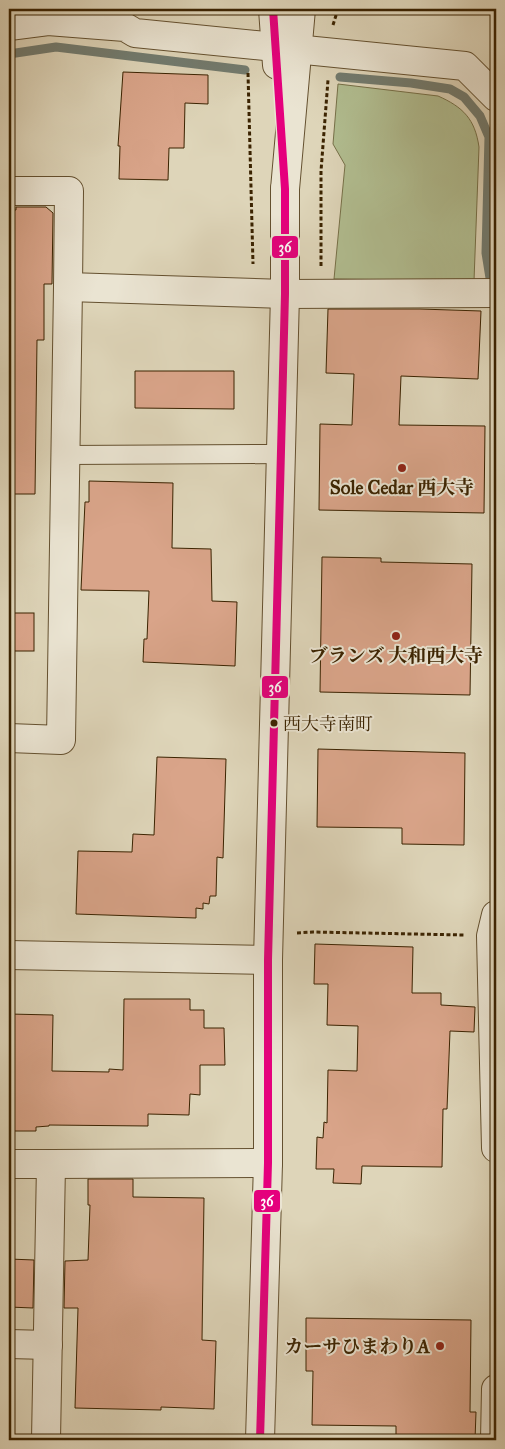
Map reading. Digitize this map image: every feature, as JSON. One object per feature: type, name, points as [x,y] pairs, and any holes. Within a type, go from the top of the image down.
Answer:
[{"type":"street","points":[[260,1440],[268,1163],[268,960],[285,294],[286,49],[273,9]]},
{"type":"street","points":[[286,49],[301,9]]},
{"type":"street","points":[[9,26],[48,21],[125,18],[135,33],[466,66],[496,97]]},
{"type":"street","points":[[9,191],[69,192],[61,740],[9,738]]},
{"type":"street","points":[[68,287],[285,294],[496,293]]},
{"type":"street","points":[[493,925],[496,1148]]},
{"type":"street","points":[[9,955],[268,960]]},
{"type":"street","points":[[9,1164],[268,1163]]},
{"type":"street","points":[[46,1440],[51,1164]]},
{"type":"street","points":[[9,1344],[48,1345]]},
{"type":"street","points":[[495,1440],[496,1389]]},
{"type":"lane","points":[[65,455],[281,454]]},
{"type":"path","points":[[321,268],[321,171],[331,28],[338,9]]},
{"type":"path","points":[[248,45],[253,267]]},
{"type":"path","points":[[297,933],[493,925]]},
{"type":"green space","points":[[338,84],[438,96],[461,110],[471,121],[479,147],[474,281],[334,279],[345,165],[333,144]]},
{"type":"building","points":[[123,72],[208,75],[208,104],[185,103],[184,148],[169,148],[168,180],[119,179],[120,146],[118,146]]},
{"type":"building","points":[[16,207],[46,207],[53,213],[52,284],[44,284],[44,340],[37,340],[35,494],[9,494],[9,210],[16,210]]},
{"type":"building","points":[[328,309],[481,311],[478,379],[401,376],[399,425],[485,426],[484,513],[319,510],[320,424],[352,425],[354,374],[326,373]]},
{"type":"building","points":[[135,371],[234,371],[234,409],[135,408]]},
{"type":"building","points":[[89,481],[173,483],[172,548],[211,549],[212,601],[237,602],[235,666],[143,662],[144,639],[147,639],[149,591],[81,590],[85,502],[89,502]]},
{"type":"building","name":"ブランズ 大和西大寺","points":[[322,557],[381,558],[381,562],[472,564],[470,695],[320,692]]},
{"type":"building","points":[[9,613],[34,613],[34,651],[9,651]]},
{"type":"building","points":[[318,749],[465,753],[464,845],[402,844],[402,828],[317,827]]},
{"type":"building","points":[[157,757],[226,759],[223,858],[217,857],[216,896],[210,896],[209,904],[203,903],[203,909],[196,908],[196,918],[76,914],[78,851],[132,852],[133,834],[154,835]]},
{"type":"building","points":[[315,944],[413,947],[412,993],[441,993],[441,1005],[475,1007],[474,1032],[450,1031],[447,1109],[443,1109],[442,1167],[362,1166],[361,1184],[333,1183],[334,1169],[316,1169],[317,1137],[323,1138],[324,1122],[327,1123],[328,1070],[357,1071],[358,1026],[327,1025],[328,984],[314,984]]},
{"type":"building","points":[[124,999],[190,999],[190,1010],[204,1010],[204,1028],[224,1028],[225,1065],[200,1065],[200,1095],[190,1094],[189,1115],[148,1114],[148,1126],[49,1125],[36,1127],[36,1131],[9,1131],[9,1014],[53,1015],[52,1071],[109,1072],[109,1069],[123,1070]]},
{"type":"building","points":[[88,1179],[133,1179],[133,1197],[204,1198],[202,1340],[216,1341],[214,1409],[161,1407],[161,1410],[75,1408],[78,1308],[64,1308],[65,1261],[88,1260],[90,1205],[88,1205]]},
{"type":"building","points":[[9,1259],[34,1260],[33,1308],[9,1307]]},
{"type":"building","points":[[306,1318],[471,1320],[470,1412],[476,1412],[475,1440],[396,1440],[396,1426],[312,1425],[313,1371],[306,1371]]},
{"type":"waterway","points":[[9,54],[56,47],[245,70]]},
{"type":"waterway","points":[[340,77],[411,83],[450,89],[464,97],[480,116],[489,137],[486,253],[490,278]]},
{"type":"transit line","name":"36","points":[[260,1440],[268,1163],[268,960],[285,294],[285,189],[273,9]]},
{"type":"place","name":"Sole Cedar 西大寺","points":[[402,468]]},
{"type":"place","name":"ブランズ 大和西大寺","points":[[396,636]]},
{"type":"place","name":"西大寺南町","points":[[274,723]]},
{"type":"place","name":"カーサひまわりA","points":[[440,1346]]}]
